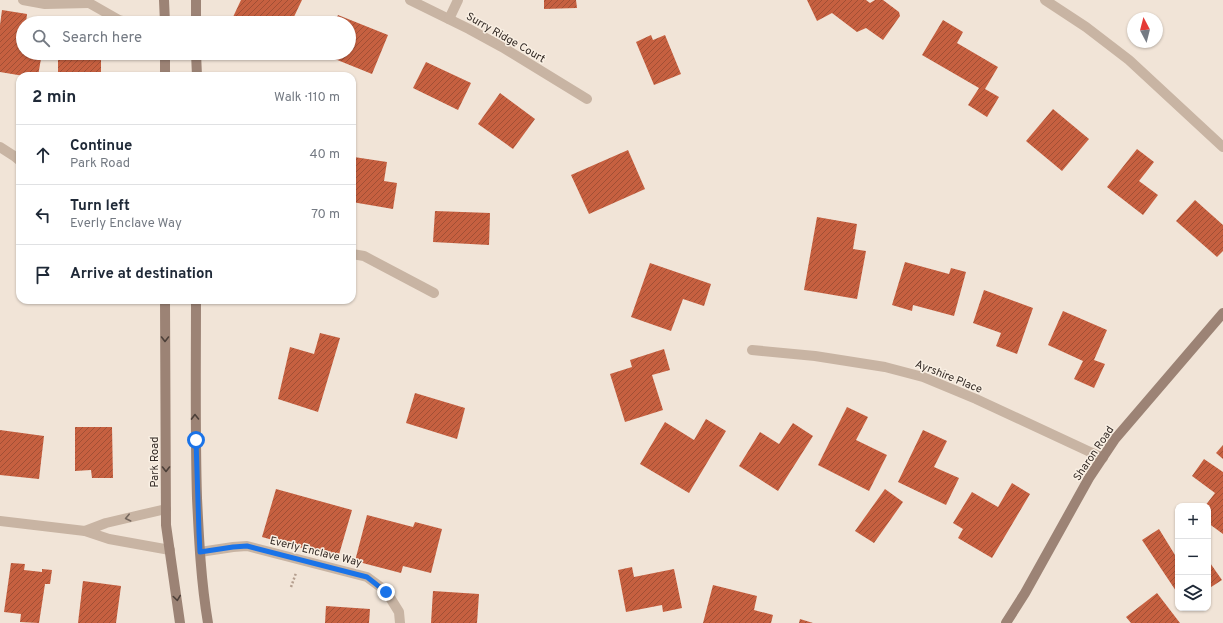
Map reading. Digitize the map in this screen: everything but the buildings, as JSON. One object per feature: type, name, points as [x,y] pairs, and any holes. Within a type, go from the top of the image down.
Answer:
[{"type":"main road","points":[[164,0],[164,16]]},
{"type":"main road","points":[[196,0],[196,16]]},
{"type":"main road","points":[[165,60],[165,72]]},
{"type":"main road","points":[[196,60],[197,72]]},
{"type":"main road","name":"Park Road","points":[[165,304],[166,525],[180,623]]},
{"type":"main road","points":[[196,304],[196,420],[199,533],[208,623]]},
{"type":"main road","name":"Sharon Road","points":[[1006,623],[1025,593],[1090,478],[1115,439],[1223,313]]},
{"type":"street","points":[[23,0],[45,4],[89,3],[112,16]]},
{"type":"street","name":"Surry Ridge Court","points":[[410,0],[502,47],[587,99]]},
{"type":"street","points":[[449,19],[458,0]]},
{"type":"street","points":[[1045,0],[1086,27],[1129,60],[1223,147]]},
{"type":"street","points":[[0,147],[16,158]]},
{"type":"street","points":[[356,255],[364,256],[434,293]]},
{"type":"street","name":"Ayrshire Place","points":[[752,350],[815,356],[885,367],[923,377],[976,399],[1103,458]]},
{"type":"street","points":[[84,531],[106,523],[166,510]]},
{"type":"street","points":[[0,521],[84,531],[109,539],[170,550]]},
{"type":"street","name":"Everly Enclave Way","points":[[200,552],[247,546],[367,577],[386,592],[399,612],[400,623]]},
{"type":"route","points":[[196,440],[196,474],[200,552],[247,546],[367,577],[386,592]]}]
